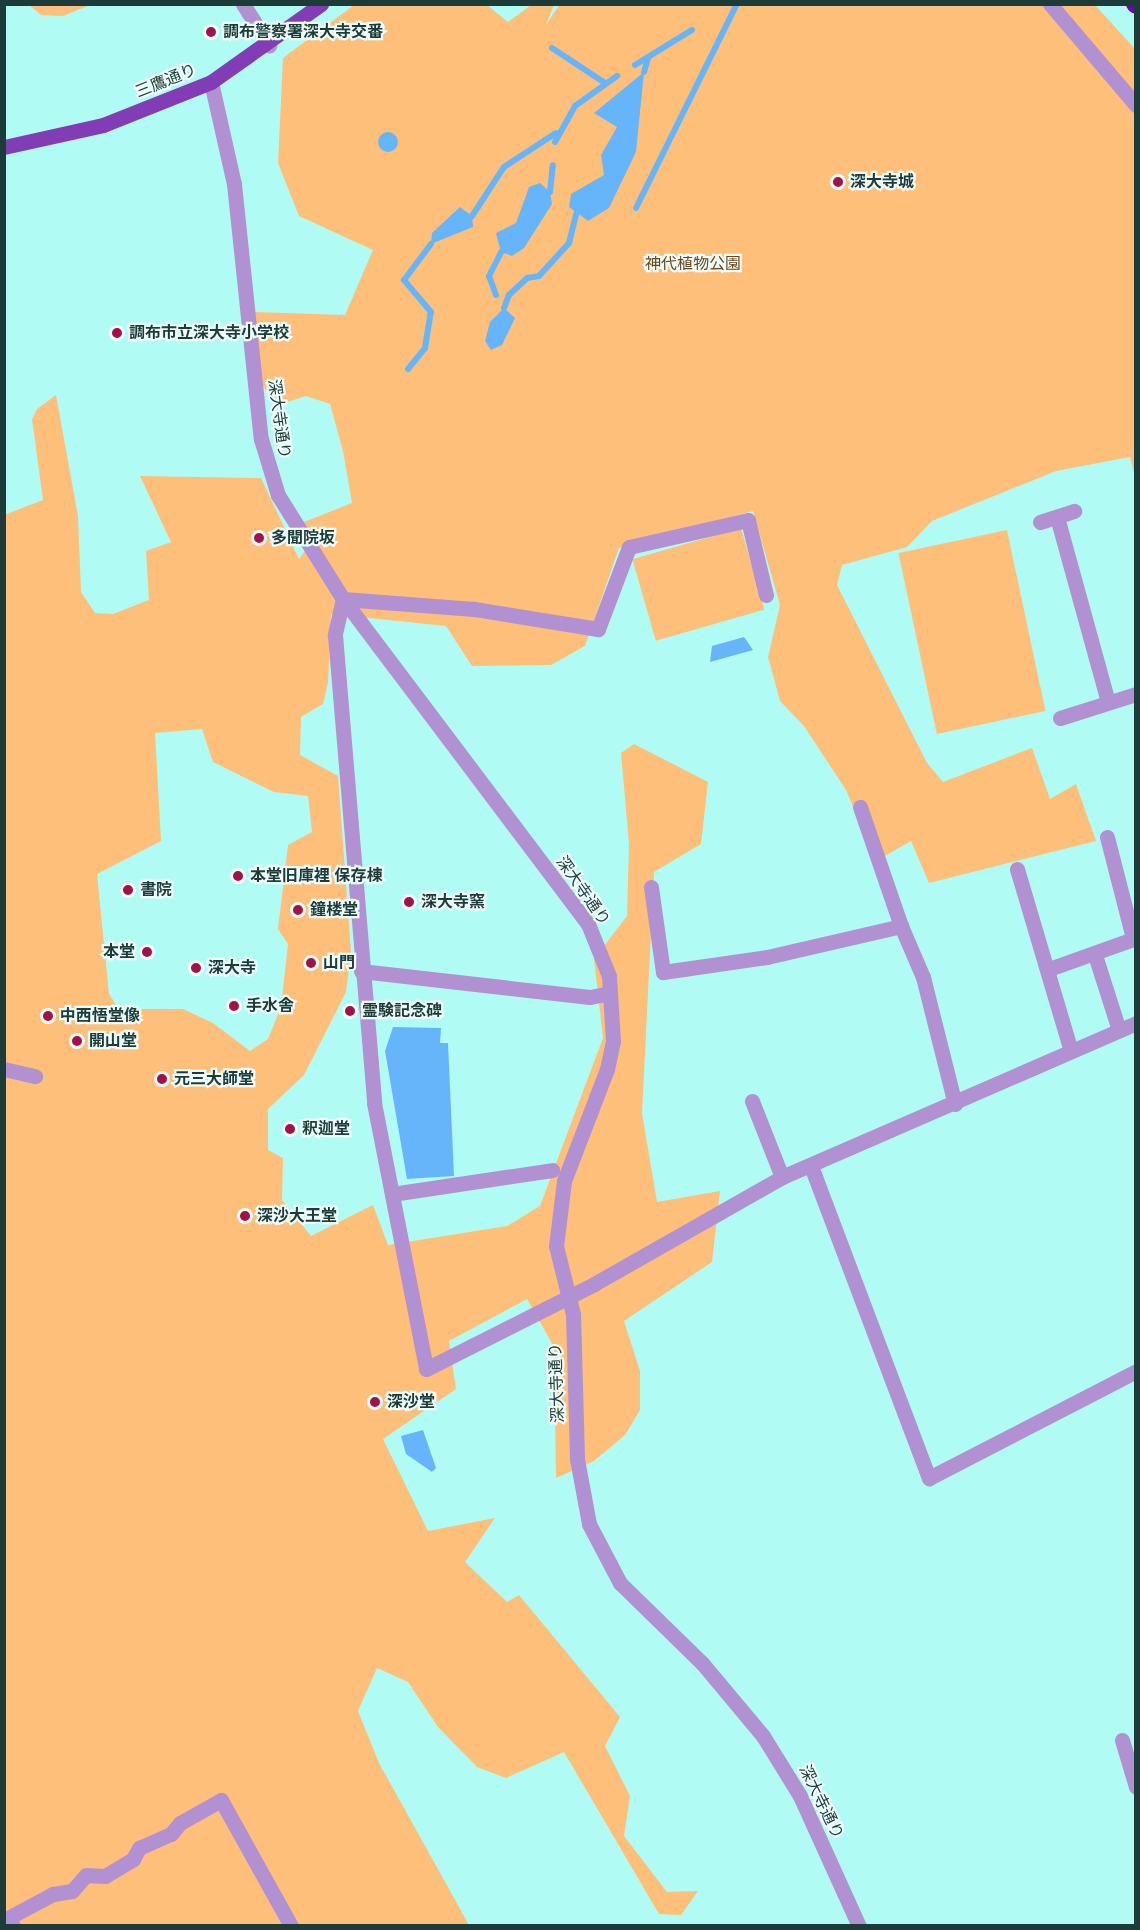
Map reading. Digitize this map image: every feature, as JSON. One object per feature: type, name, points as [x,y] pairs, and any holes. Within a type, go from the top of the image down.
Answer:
[{"type":"main road","name":"三鷹通り","points":[[4,147],[103,125],[211,82],[269,45],[321,4]]},
{"type":"street","points":[[243,4],[269,45]]},
{"type":"street","points":[[1050,4],[1136,105]]},
{"type":"street","name":"深大寺通り","points":[[211,82],[234,184],[267,466],[289,517],[344,599],[588,924],[603,956],[610,993],[608,1069],[564,1181],[556,1246],[568,1296],[579,1479],[602,1555],[637,1602],[702,1663],[755,1725],[800,1796],[859,1926]]},
{"type":"street","points":[[1040,522],[1074,511]]},
{"type":"street","points":[[1057,517],[1108,702]]},
{"type":"street","points":[[766,595],[748,520],[629,547],[598,629],[474,609],[344,599],[334,635],[374,1102],[426,1369],[568,1296],[782,1177],[955,1104],[1136,1023]]},
{"type":"street","points":[[1060,718],[1136,694]]},
{"type":"street","points":[[860,807],[901,926],[923,977],[955,1104]]},
{"type":"street","points":[[1048,969],[1095,956],[1135,938],[1107,837]]},
{"type":"street","points":[[1017,869],[1071,1051]]},
{"type":"street","points":[[651,887],[663,972],[767,957],[901,926]]},
{"type":"street","points":[[1095,956],[1119,1030]]},
{"type":"street","points":[[361,971],[590,997],[610,993]]},
{"type":"street","points":[[4,1069],[35,1076]]},
{"type":"street","points":[[752,1101],[782,1177]]},
{"type":"street","points":[[811,1166],[929,1478],[1136,1371]]},
{"type":"street","points":[[392,1194],[552,1170]]},
{"type":"street","points":[[1122,1740],[1136,1787]]},
{"type":"street","points":[[13,1926],[8,1918],[53,1894],[72,1891],[86,1875],[105,1876],[133,1859],[139,1848],[171,1834],[180,1823],[221,1800],[291,1926]]},
{"type":"green space","name":"神代植物公園","points":[[560,4],[1095,5],[1135,49],[1135,477],[1130,457],[1056,471],[932,521],[907,547],[842,565],[837,585],[927,763],[943,782],[1032,748],[1050,799],[1076,784],[1096,841],[929,883],[911,841],[876,861],[846,790],[804,726],[780,701],[768,657],[780,605],[753,511],[619,548],[585,646],[551,665],[472,666],[446,626],[331,614],[328,683],[323,704],[301,717],[300,755],[338,776],[351,952],[346,992],[304,1075],[268,1109],[268,1150],[283,1158],[282,1200],[311,1236],[373,1205],[388,1245],[507,1226],[540,1206],[603,1038],[594,959],[627,916],[629,844],[621,753],[634,744],[708,782],[701,844],[654,872],[642,1113],[657,1202],[720,1191],[712,1262],[624,1321],[640,1371],[640,1410],[625,1435],[594,1461],[556,1478],[554,1347],[527,1299],[449,1341],[456,1389],[383,1439],[428,1531],[495,1518],[465,1562],[507,1602],[519,1595],[620,1717],[605,1746],[630,1796],[624,1836],[667,1892],[698,1891],[681,1915],[659,1914],[564,1752],[506,1778],[477,1767],[438,1727],[408,1682],[377,1668],[358,1711],[379,1763],[469,1925],[5,1926],[4,515],[43,500],[32,419],[37,409],[56,395],[78,516],[81,592],[95,613],[113,614],[149,600],[146,551],[171,542],[140,476],[261,478],[299,559],[314,538],[304,522],[352,503],[343,451],[330,404],[306,396],[278,405],[261,384],[253,312],[345,315],[373,250],[299,216],[278,163],[283,58],[354,5],[487,5],[508,22],[531,5],[554,5],[546,25]],"holes":[[[202,729],[213,762],[274,792],[308,796],[312,832],[288,845],[278,929],[288,944],[281,1007],[268,1039],[250,1051],[213,1023],[183,1009],[119,1009],[109,994],[97,874],[161,841],[155,733]]]},
{"type":"green space","points":[[29,5],[90,5],[63,16],[41,15]]},
{"type":"green space","points":[[741,528],[764,610],[656,641],[632,559]]},
{"type":"green space","points":[[1007,530],[1045,711],[937,734],[898,553]]},
{"type":"water","points":[[644,72],[636,152],[609,208],[588,221],[569,207],[571,194],[604,175],[601,155],[617,127],[594,113]]},
{"type":"water","points":[[388,132],[395,135],[398,142],[395,149],[388,152],[381,149],[378,142],[381,135]]},
{"type":"water","points":[[540,183],[550,192],[552,204],[524,248],[512,256],[501,252],[496,233],[516,223],[529,187]]},
{"type":"water","points":[[460,207],[472,216],[473,227],[431,244],[432,233]]},
{"type":"water","points":[[504,308],[515,318],[502,345],[491,350],[485,341],[490,322]]},
{"type":"water","points":[[744,637],[753,650],[710,662],[712,646]]},
{"type":"water","points":[[393,1027],[441,1028],[440,1043],[448,1043],[454,1176],[407,1179],[385,1051]]},
{"type":"water","points":[[423,1430],[436,1468],[432,1472],[406,1454],[401,1436]]},
{"type":"waterway","points":[[636,208],[737,4]]},
{"type":"waterway","points":[[635,65],[692,30]]},
{"type":"waterway","points":[[552,48],[605,83]]},
{"type":"waterway","points":[[644,72],[648,58]]},
{"type":"waterway","points":[[555,142],[575,106],[617,76]]},
{"type":"waterway","points":[[472,216],[504,167],[556,133]]},
{"type":"waterway","points":[[550,192],[553,165]]},
{"type":"waterway","points":[[504,308],[509,295],[527,278],[539,276],[569,243],[576,214]]},
{"type":"waterway","points":[[408,369],[425,348],[431,312],[404,280],[431,244]]},
{"type":"waterway","points":[[496,295],[489,276],[501,252]]},
{"type":"place","name":"調布警察署深大寺交番","points":[[211,32]]},
{"type":"place","name":"深大寺城","points":[[838,182]]},
{"type":"place","name":"調布市立深大寺小学校","points":[[117,333]]},
{"type":"place","name":"多聞院坂","points":[[259,538]]},
{"type":"place","name":"本堂旧庫裡 保存棟","points":[[238,876]]},
{"type":"place","name":"書院","points":[[128,890]]},
{"type":"place","name":"深大寺窯","points":[[409,902]]},
{"type":"place","name":"鐘楼堂","points":[[298,910]]},
{"type":"place","name":"本堂","points":[[147,952]]},
{"type":"place","name":"山門","points":[[311,963]]},
{"type":"place","name":"深大寺","points":[[196,968]]},
{"type":"place","name":"手水舎","points":[[234,1006]]},
{"type":"place","name":"霊験記念碑","points":[[350,1011]]},
{"type":"place","name":"中西悟堂像","points":[[48,1016]]},
{"type":"place","name":"開山堂","points":[[77,1041]]},
{"type":"place","name":"元三大師堂","points":[[162,1079]]},
{"type":"place","name":"釈迦堂","points":[[290,1129]]},
{"type":"place","name":"深沙大王堂","points":[[245,1216]]},
{"type":"place","name":"深沙堂","points":[[375,1402]]}]
